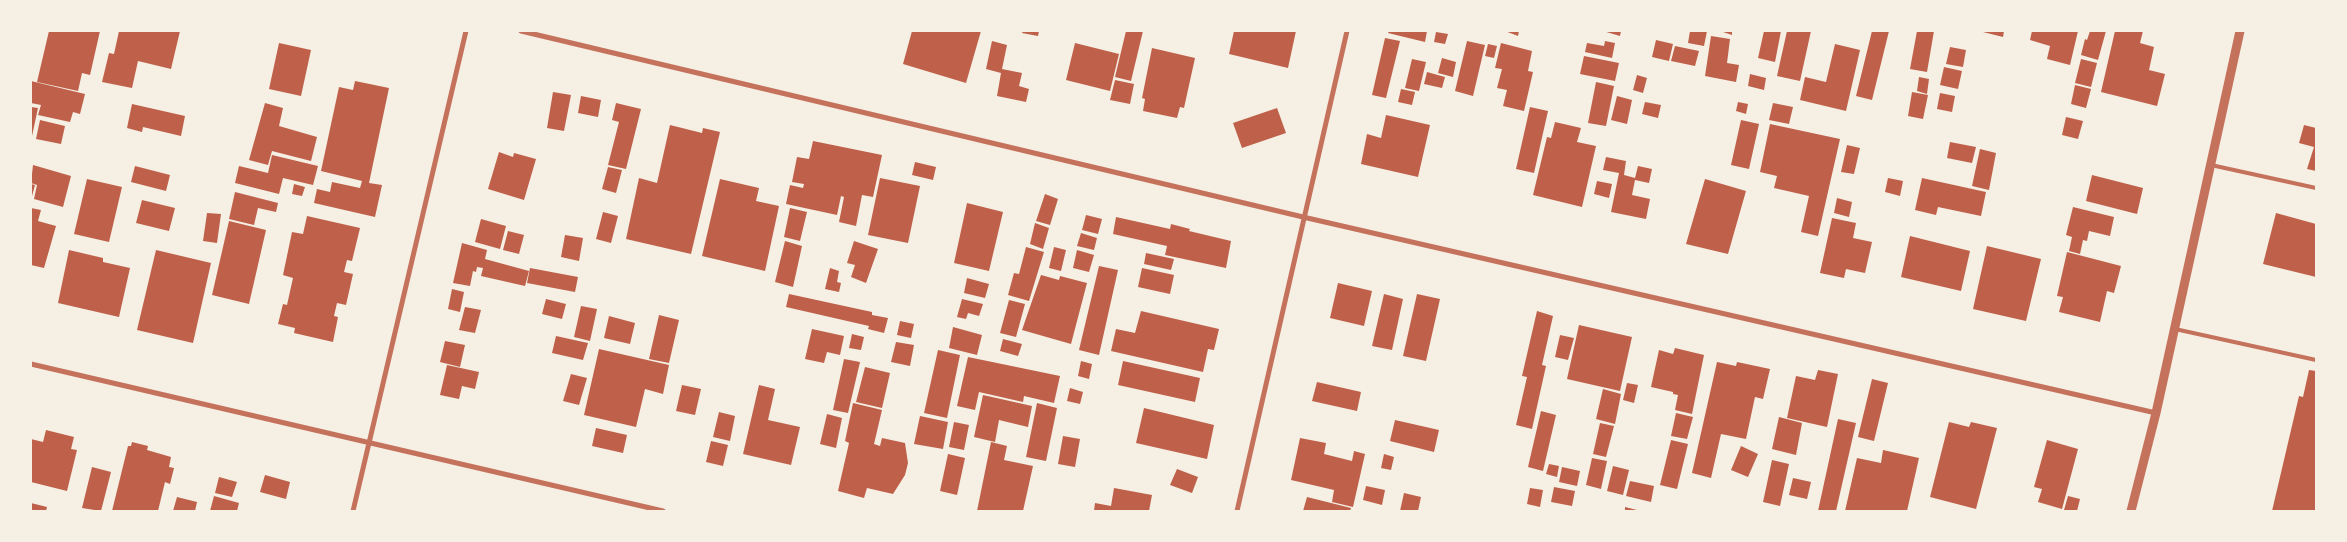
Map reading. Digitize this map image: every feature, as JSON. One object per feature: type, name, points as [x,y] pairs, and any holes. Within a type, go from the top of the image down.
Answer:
[{"type":"street","points":[[353,511],[466,31]]},
{"type":"street","points":[[522,31],[1303,217],[2156,413]]},
{"type":"street","points":[[1237,511],[1347,31]]},
{"type":"street","points":[[2131,511],[2156,413],[2173,328],[2240,31]]},
{"type":"street","points":[[31,364],[663,511]]},
{"type":"lane","points":[[2211,165],[2316,188]]},
{"type":"lane","points":[[2173,328],[2316,360]]},
{"type":"building","points":[[49,31],[100,31],[90,75],[82,73],[78,91],[37,82]]},
{"type":"building","points":[[119,31],[180,31],[171,69],[138,61],[132,88],[102,82],[109,53],[114,54]]},
{"type":"building","points":[[912,31],[981,31],[966,83],[903,64]]},
{"type":"building","points":[[1023,31],[1039,31],[1038,36],[1022,33]]},
{"type":"building","points":[[1126,31],[1143,31],[1131,81],[1115,77]]},
{"type":"building","points":[[1234,31],[1296,31],[1288,68],[1229,54]]},
{"type":"building","points":[[1389,31],[1427,31],[1425,42],[1388,33]]},
{"type":"building","points":[[1505,31],[1519,31],[1518,36]]},
{"type":"building","points":[[1603,31],[1621,31],[1620,36]]},
{"type":"building","points":[[1690,31],[1707,31],[1704,46],[1688,43]]},
{"type":"building","points":[[1720,31],[1732,31],[1732,35]]},
{"type":"building","points":[[1764,31],[1781,31],[1775,62],[1758,58]]},
{"type":"building","points":[[1787,31],[1811,31],[1800,81],[1777,76]]},
{"type":"building","points":[[1872,31],[1889,31],[1872,100],[1856,96]]},
{"type":"building","points":[[1917,31],[1934,31],[1927,72],[1910,69]]},
{"type":"building","points":[[1979,31],[2004,31],[2003,37]]},
{"type":"building","points":[[2032,31],[2078,31],[2070,65],[2047,59],[2050,46],[2030,40]]},
{"type":"building","points":[[2090,31],[2106,31],[2098,60],[2081,55],[2085,39],[2087,40]]},
{"type":"building","points":[[2115,31],[2143,31],[2140,43],[2154,47],[2149,70],[2165,74],[2157,106],[2101,92]]},
{"type":"building","points":[[1436,32],[1448,34],[1445,44],[1434,42]]},
{"type":"building","points":[[1711,36],[1730,39],[1727,63],[1739,65],[1736,82],[1705,76]]},
{"type":"building","points":[[1385,38],[1400,41],[1386,98],[1372,95]]},
{"type":"building","points":[[1656,40],[1673,44],[1669,61],[1652,57]]},
{"type":"building","points":[[992,41],[1007,45],[1002,69],[1022,73],[1019,86],[1029,89],[1026,102],[997,96],[1001,73],[986,69]]},
{"type":"building","points":[[1467,41],[1485,45],[1473,96],[1455,91]]},
{"type":"building","points":[[1605,41],[1615,43],[1612,58],[1585,52],[1587,43],[1604,46]]},
{"type":"building","points":[[279,43],[311,50],[301,96],[269,89]]},
{"type":"building","points":[[1075,43],[1119,54],[1110,91],[1066,80]]},
{"type":"building","points":[[1501,43],[1532,51],[1528,71],[1533,72],[1524,111],[1503,106],[1507,90],[1497,88],[1502,69],[1495,68]]},
{"type":"building","points":[[1488,44],[1497,46],[1494,58],[1485,56]]},
{"type":"building","points":[[1835,44],[1860,50],[1846,111],[1800,100],[1805,77],[1826,82]]},
{"type":"building","points":[[1675,46],[1699,51],[1695,66],[1671,61]]},
{"type":"building","points":[[1950,47],[1966,50],[1963,67],[1946,64]]},
{"type":"building","points":[[1152,48],[1195,58],[1184,108],[1180,107],[1177,118],[1143,111],[1145,99],[1142,98]]},
{"type":"building","points":[[1584,56],[1619,63],[1615,81],[1580,74]]},
{"type":"building","points":[[1442,58],[1456,62],[1453,77],[1438,73]]},
{"type":"building","points":[[1412,59],[1426,62],[1419,91],[1405,88]]},
{"type":"building","points":[[2081,59],[2097,63],[2091,87],[2075,83]]},
{"type":"building","points":[[1944,67],[1962,71],[1958,89],[1940,85]]},
{"type":"building","points":[[1427,72],[1445,77],[1442,88],[1424,84]]},
{"type":"building","points":[[1750,74],[1766,78],[1764,90],[1748,86]]},
{"type":"building","points":[[1637,75],[1647,78],[1643,93],[1633,90]]},
{"type":"building","points":[[1919,77],[1929,79],[1927,94],[1917,91]]},
{"type":"building","points":[[1115,80],[1134,84],[1130,104],[1110,100]]},
{"type":"building","points":[[31,81],[85,94],[80,114],[73,112],[70,122],[38,115],[41,105],[31,103]]},
{"type":"building","points":[[355,81],[389,88],[369,183],[382,185],[375,217],[314,203],[317,189],[330,192],[332,182],[360,188],[362,181],[321,171],[339,87],[353,90]]},
{"type":"building","points":[[1596,82],[1614,86],[1606,126],[1588,123]]},
{"type":"building","points":[[2075,85],[2091,89],[2086,108],[2071,104]]},
{"type":"building","points":[[1401,89],[1415,92],[1412,105],[1398,102]]},
{"type":"building","points":[[553,92],[571,95],[564,131],[547,128]]},
{"type":"building","points":[[1912,92],[1928,95],[1923,119],[1908,116]]},
{"type":"building","points":[[1940,93],[1955,96],[1952,112],[1937,109]]},
{"type":"building","points":[[581,96],[601,100],[598,117],[578,113]]},
{"type":"building","points":[[1617,96],[1632,100],[1627,124],[1611,120]]},
{"type":"building","points":[[1645,102],[1661,105],[1658,118],[1642,114]]},
{"type":"building","points":[[1738,102],[1748,104],[1746,114],[1736,111]]},
{"type":"building","points":[[265,103],[283,108],[279,126],[317,137],[311,161],[272,151],[268,165],[249,160]]},
{"type":"building","points":[[616,103],[641,109],[626,169],[608,165],[619,122],[612,120]]},
{"type":"building","points":[[1773,103],[1793,107],[1789,124],[1769,120]]},
{"type":"building","points":[[132,104],[185,116],[181,136],[143,127],[142,132],[127,128]]},
{"type":"building","points":[[31,107],[38,108],[32,136],[31,136]]},
{"type":"building","points":[[1530,107],[1548,111],[1534,173],[1516,169]]},
{"type":"building","points":[[1277,108],[1286,133],[1242,148],[1233,123]]},
{"type":"building","points":[[1386,115],[1430,125],[1418,177],[1361,164],[1367,134],[1381,138]]},
{"type":"building","points":[[2066,117],[2083,121],[2078,139],[2062,135]]},
{"type":"building","points":[[40,120],[65,126],[61,144],[36,139]]},
{"type":"building","points":[[1741,120],[1759,124],[1749,169],[1731,165]]},
{"type":"building","points":[[1555,122],[1581,128],[1577,142],[1596,146],[1582,207],[1533,195],[1547,137],[1551,138]]},
{"type":"building","points":[[1770,124],[1840,139],[1818,236],[1801,232],[1809,196],[1774,188],[1777,176],[1760,172]]},
{"type":"building","points":[[670,125],[702,133],[703,128],[720,132],[691,254],[626,239],[639,178],[657,183]]},
{"type":"building","points":[[2304,125],[2316,128],[2316,171],[2307,169],[2314,147],[2299,143]]},
{"type":"building","points":[[813,141],[882,155],[873,197],[862,195],[856,226],[839,222],[844,197],[841,196],[837,215],[786,204],[790,185],[803,188],[804,184],[792,182],[797,157],[809,159]]},
{"type":"building","points":[[1950,142],[1976,147],[1972,163],[1947,158]]},
{"type":"building","points":[[1847,145],[1860,148],[1854,174],[1841,172]]},
{"type":"building","points":[[1980,149],[1996,153],[1989,190],[1972,186]]},
{"type":"building","points":[[499,152],[513,157],[514,153],[536,159],[524,200],[488,189]]},
{"type":"building","points":[[272,155],[318,166],[313,185],[283,178],[279,194],[235,183],[239,166],[268,173]]},
{"type":"building","points":[[1606,157],[1626,161],[1624,175],[1635,178],[1638,166],[1652,169],[1649,183],[1635,180],[1632,195],[1650,199],[1646,219],[1611,212],[1619,173],[1603,170]]},
{"type":"building","points":[[915,162],[936,167],[933,180],[912,175]]},
{"type":"building","points":[[33,165],[71,176],[63,207],[34,199],[37,185],[31,183]]},
{"type":"building","points":[[135,166],[170,175],[166,191],[131,182]]},
{"type":"building","points":[[608,167],[622,170],[616,193],[602,189]]},
{"type":"building","points":[[2092,175],[2143,188],[2137,214],[2086,201]]},
{"type":"building","points":[[880,178],[920,186],[908,243],[868,235]]},
{"type":"building","points":[[1888,178],[1903,181],[1900,196],[1885,192]]},
{"type":"building","points":[[1922,178],[1986,192],[1981,216],[1938,207],[1936,215],[1915,210]]},
{"type":"building","points":[[87,179],[122,187],[109,242],[74,234]]},
{"type":"building","points":[[720,179],[759,188],[756,201],[779,206],[765,271],[702,256]]},
{"type":"building","points":[[1705,179],[1746,191],[1728,254],[1686,244]]},
{"type":"building","points":[[1597,181],[1612,184],[1609,198],[1594,194]]},
{"type":"building","points":[[31,184],[35,185],[32,196],[31,196]]},
{"type":"building","points":[[294,184],[305,187],[302,196],[292,194]]},
{"type":"building","points":[[235,192],[278,203],[276,212],[258,208],[254,225],[229,219]]},
{"type":"building","points":[[1045,194],[1058,199],[1050,225],[1036,221]]},
{"type":"building","points":[[1837,198],[1852,202],[1849,217],[1834,213]]},
{"type":"building","points":[[142,200],[175,208],[169,231],[136,223]]},
{"type":"building","points":[[967,203],[1003,212],[989,271],[954,263]]},
{"type":"building","points":[[2073,207],[2114,217],[2110,236],[2089,231],[2087,241],[2083,240],[2080,254],[2069,251],[2072,237],[2066,235]]},
{"type":"building","points":[[31,208],[41,210],[38,221],[56,226],[44,268],[31,265]]},
{"type":"building","points":[[790,208],[807,212],[800,241],[784,237]]},
{"type":"building","points":[[603,212],[618,216],[611,243],[596,239]]},
{"type":"building","points":[[207,213],[221,214],[217,243],[203,241]]},
{"type":"building","points":[[2276,213],[2316,224],[2316,277],[2263,264]]},
{"type":"building","points":[[1086,215],[1102,219],[1098,234],[1082,230]]},
{"type":"building","points":[[307,216],[360,228],[352,261],[347,260],[344,272],[353,274],[346,305],[337,303],[334,316],[338,317],[333,342],[294,333],[295,328],[278,324],[283,304],[287,305],[293,278],[283,275],[292,232],[303,234]]},
{"type":"building","points":[[1116,217],[1170,229],[1171,224],[1190,229],[1189,231],[1231,241],[1226,268],[1165,255],[1167,246],[1113,234]]},
{"type":"building","points":[[1832,218],[1856,223],[1853,238],[1872,242],[1865,273],[1846,269],[1844,278],[1820,273]]},
{"type":"building","points":[[481,219],[506,226],[500,249],[475,242]]},
{"type":"building","points":[[229,221],[266,230],[249,304],[212,295]]},
{"type":"building","points":[[1035,223],[1049,228],[1043,249],[1030,244]]},
{"type":"building","points":[[508,231],[524,235],[519,254],[503,250]]},
{"type":"building","points":[[1081,233],[1097,238],[1094,250],[1077,246]]},
{"type":"building","points":[[565,235],[583,238],[579,261],[561,257]]},
{"type":"building","points":[[1910,236],[1970,251],[1961,291],[1901,277]]},
{"type":"building","points":[[785,241],[802,246],[793,287],[775,282]]},
{"type":"building","points":[[854,241],[878,249],[866,283],[851,277],[855,265],[847,263]]},
{"type":"building","points":[[462,243],[487,250],[485,259],[529,271],[525,286],[481,276],[483,268],[477,267],[476,272],[473,271],[470,286],[453,283]]},
{"type":"building","points":[[1987,246],[2041,259],[2026,321],[1973,309]]},
{"type":"building","points":[[1026,247],[1044,252],[1029,301],[1008,295],[1014,273],[1019,274]]},
{"type":"building","points":[[1054,247],[1066,250],[1061,271],[1049,268]]},
{"type":"building","points":[[69,250],[103,258],[103,262],[130,268],[119,317],[58,303]]},
{"type":"building","points":[[156,250],[211,263],[193,343],[137,330]]},
{"type":"building","points":[[1077,250],[1094,255],[1089,272],[1073,268]]},
{"type":"building","points":[[2067,252],[2121,266],[2114,293],[2107,291],[2100,322],[2059,312],[2063,297],[2057,296]]},
{"type":"building","points":[[1146,253],[1174,259],[1171,270],[1144,264]]},
{"type":"building","points":[[1099,266],[1118,270],[1099,355],[1079,350]]},
{"type":"building","points":[[530,268],[578,277],[575,292],[527,283]]},
{"type":"building","points":[[830,268],[839,271],[837,282],[841,283],[839,292],[825,289]]},
{"type":"building","points":[[1142,268],[1174,275],[1170,294],[1138,287]]},
{"type":"building","points":[[1041,275],[1059,280],[1060,276],[1087,283],[1071,344],[1022,330]]},
{"type":"building","points":[[967,278],[989,284],[985,298],[964,293]]},
{"type":"building","points":[[1338,283],[1372,291],[1364,326],[1330,318]]},
{"type":"building","points":[[452,289],[464,292],[460,312],[448,309]]},
{"type":"building","points":[[789,294],[872,312],[872,315],[888,318],[884,333],[868,329],[869,326],[786,307]]},
{"type":"building","points":[[1384,294],[1403,299],[1392,350],[1372,346]]},
{"type":"building","points":[[1417,294],[1440,299],[1426,361],[1403,356]]},
{"type":"building","points":[[546,299],[566,304],[562,319],[542,314]]},
{"type":"building","points":[[962,299],[983,304],[979,316],[968,313],[966,319],[957,317]]},
{"type":"building","points":[[1009,300],[1025,304],[1016,337],[1000,333]]},
{"type":"building","points":[[581,306],[597,309],[590,341],[574,337]]},
{"type":"building","points":[[465,307],[481,310],[475,333],[459,330]]},
{"type":"building","points":[[1141,311],[1219,329],[1214,350],[1208,349],[1203,372],[1111,351],[1116,329],[1135,333]]},
{"type":"building","points":[[1537,311],[1553,316],[1542,365],[1546,366],[1532,429],[1516,425],[1527,377],[1522,376]]},
{"type":"building","points":[[659,315],[679,320],[669,363],[649,359]]},
{"type":"building","points":[[609,316],[635,323],[630,344],[604,338]]},
{"type":"building","points":[[900,321],[914,324],[911,338],[897,335]]},
{"type":"building","points":[[1579,325],[1632,337],[1620,391],[1567,379]]},
{"type":"building","points":[[953,327],[982,335],[977,355],[949,348]]},
{"type":"building","points":[[812,329],[844,336],[840,355],[827,352],[824,363],[805,359]]},
{"type":"building","points":[[852,334],[864,337],[861,350],[849,348]]},
{"type":"building","points":[[1560,335],[1574,338],[1568,360],[1555,357]]},
{"type":"building","points":[[556,336],[588,343],[583,360],[552,353]]},
{"type":"building","points":[[1003,339],[1022,344],[1018,356],[1000,351]]},
{"type":"building","points":[[445,341],[465,345],[460,367],[440,362]]},
{"type":"building","points":[[896,342],[914,345],[910,366],[891,362]]},
{"type":"building","points":[[1675,348],[1704,355],[1692,414],[1675,410],[1678,395],[1651,387],[1659,350],[1673,354]]},
{"type":"building","points":[[599,349],[669,365],[663,394],[645,389],[636,427],[584,415]]},
{"type":"building","points":[[938,350],[960,355],[947,418],[924,413]]},
{"type":"building","points":[[968,357],[1060,376],[1054,403],[1024,396],[1023,402],[979,392],[975,410],[957,406]]},
{"type":"building","points":[[844,359],[860,362],[848,413],[833,410]]},
{"type":"building","points":[[1081,361],[1092,364],[1089,379],[1078,376]]},
{"type":"building","points":[[1123,361],[1200,378],[1195,402],[1118,385]]},
{"type":"building","points":[[1717,362],[1736,366],[1737,362],[1770,369],[1763,399],[1755,397],[1746,439],[1721,434],[1711,478],[1692,473]]},
{"type":"building","points":[[447,365],[479,372],[475,389],[462,386],[459,399],[440,395]]},
{"type":"building","points":[[865,367],[890,373],[882,408],[856,402]]},
{"type":"building","points":[[1818,370],[1838,374],[1827,427],[1787,418],[1796,376],[1815,380]]},
{"type":"building","points":[[2309,370],[2316,371],[2316,511],[2272,511],[2299,396],[2303,397]]},
{"type":"building","points":[[571,374],[587,378],[579,405],[563,401]]},
{"type":"building","points":[[1872,379],[1888,383],[1874,441],[1858,437]]},
{"type":"building","points":[[1317,382],[1361,392],[1357,411],[1312,401]]},
{"type":"building","points":[[1627,383],[1638,385],[1634,403],[1623,400]]},
{"type":"building","points":[[682,385],[701,389],[695,415],[676,411]]},
{"type":"building","points":[[759,385],[775,389],[768,420],[800,427],[791,465],[743,454]]},
{"type":"building","points":[[1070,388],[1083,392],[1080,404],[1067,401]]},
{"type":"building","points":[[1603,389],[1621,394],[1615,424],[1596,419]]},
{"type":"building","points":[[983,395],[1032,406],[1028,427],[999,420],[995,442],[974,437]]},
{"type":"building","points":[[853,403],[882,410],[874,444],[880,446],[882,438],[905,443],[908,463],[905,475],[893,494],[867,488],[864,498],[838,491],[849,443],[845,441]]},
{"type":"building","points":[[1037,403],[1057,408],[1046,461],[1026,457]]},
{"type":"building","points":[[1144,408],[1214,425],[1207,459],[1136,443]]},
{"type":"building","points":[[1541,411],[1556,415],[1543,471],[1528,467]]},
{"type":"building","points":[[719,412],[735,416],[730,441],[713,437]]},
{"type":"building","points":[[1676,413],[1693,417],[1687,439],[1671,436]]},
{"type":"building","points":[[827,414],[842,418],[836,448],[820,444]]},
{"type":"building","points":[[920,416],[948,422],[943,449],[914,444]]},
{"type":"building","points":[[1779,417],[1802,423],[1796,455],[1772,449]]},
{"type":"building","points":[[1838,419],[1856,423],[1836,511],[1818,511]]},
{"type":"building","points":[[1395,420],[1439,430],[1434,452],[1390,441]]},
{"type":"building","points":[[954,422],[969,425],[964,450],[949,447]]},
{"type":"building","points":[[1949,422],[1969,427],[1971,422],[1997,428],[1976,509],[1930,497]]},
{"type":"building","points":[[1600,423],[1614,426],[1606,457],[1593,454]]},
{"type":"building","points":[[596,428],[627,435],[623,453],[592,446]]},
{"type":"building","points":[[46,430],[74,437],[71,449],[77,450],[67,491],[31,482],[31,439],[43,442]]},
{"type":"building","points":[[1063,436],[1080,439],[1075,467],[1058,464]]},
{"type":"building","points":[[1300,438],[1326,443],[1324,454],[1352,461],[1354,451],[1365,454],[1353,507],[1332,502],[1334,490],[1291,480]]},
{"type":"building","points":[[1671,440],[1688,444],[1677,489],[1660,485]]},
{"type":"building","points":[[2047,440],[2078,449],[2062,509],[2038,502],[2042,489],[2034,487]]},
{"type":"building","points":[[711,441],[728,445],[723,466],[706,462]]},
{"type":"building","points":[[132,442],[148,446],[147,450],[171,457],[169,467],[174,468],[170,484],[165,482],[158,511],[112,511],[128,446],[131,446]]},
{"type":"building","points":[[991,442],[1007,446],[1004,460],[1033,466],[1023,511],[977,511]]},
{"type":"building","points":[[1741,446],[1758,454],[1748,477],[1731,470]]},
{"type":"building","points":[[1883,450],[1919,458],[1907,511],[1845,511],[1857,458],[1881,463]]},
{"type":"building","points":[[948,454],[965,458],[957,495],[940,491]]},
{"type":"building","points":[[1384,454],[1394,457],[1391,470],[1381,468]]},
{"type":"building","points":[[1592,458],[1607,461],[1601,489],[1586,485]]},
{"type":"building","points":[[1772,460],[1789,464],[1780,506],[1763,502]]},
{"type":"building","points":[[1549,464],[1559,466],[1557,477],[1546,474]]},
{"type":"building","points":[[1613,466],[1629,470],[1623,495],[1607,491]]},
{"type":"building","points":[[92,467],[111,472],[101,511],[82,508]]},
{"type":"building","points":[[1562,467],[1580,471],[1577,486],[1559,482]]},
{"type":"building","points":[[1177,469],[1198,477],[1192,493],[1170,485]]},
{"type":"building","points":[[265,475],[290,482],[286,499],[260,492]]},
{"type":"building","points":[[219,477],[237,482],[232,497],[215,493]]},
{"type":"building","points":[[1793,478],[1811,482],[1807,499],[1789,495]]},
{"type":"building","points":[[1630,481],[1654,486],[1651,502],[1626,496]]},
{"type":"building","points":[[1366,486],[1385,490],[1382,505],[1363,500]]},
{"type":"building","points":[[1554,487],[1575,491],[1572,506],[1551,502]]},
{"type":"building","points":[[1114,488],[1152,495],[1149,511],[1094,511],[1095,503],[1111,506]]},
{"type":"building","points":[[1530,488],[1543,490],[1540,507],[1527,504]]},
{"type":"building","points":[[1404,493],[1421,497],[1418,511],[1400,511]]},
{"type":"building","points":[[214,496],[239,503],[237,511],[210,511]]},
{"type":"building","points":[[2068,496],[2080,499],[2077,511],[2064,510]]},
{"type":"building","points":[[177,497],[197,502],[195,511],[173,511]]},
{"type":"building","points":[[1307,497],[1351,508],[1350,511],[1303,511]]},
{"type":"building","points":[[31,503],[47,507],[46,511],[31,511]]},
{"type":"building","points":[[1625,507],[1637,510],[1637,511],[1625,511]]}]
